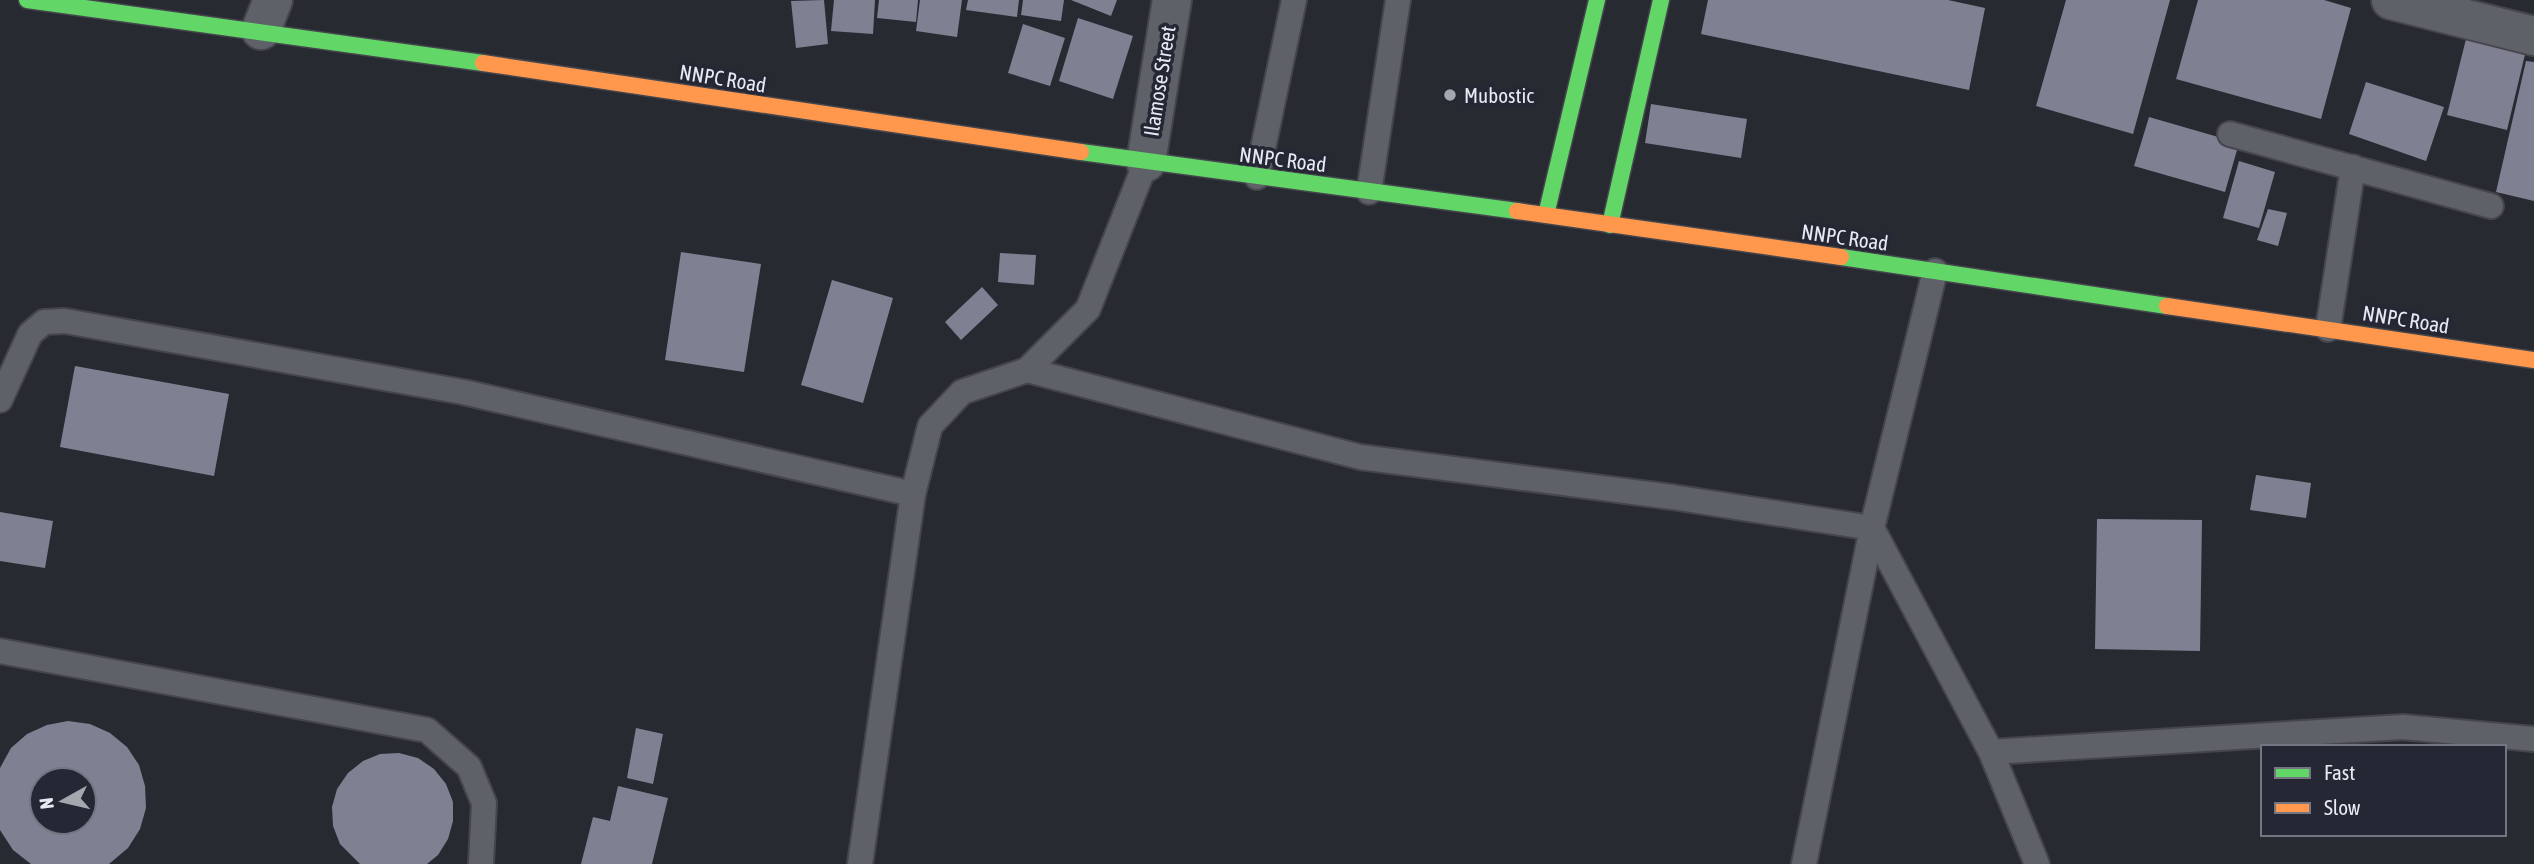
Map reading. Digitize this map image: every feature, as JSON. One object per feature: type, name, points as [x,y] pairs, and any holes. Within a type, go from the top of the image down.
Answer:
[{"type":"street","name":"NNPC Road","points":[[27,0],[267,15],[1146,162],[1546,215],[2534,360]]},
{"type":"street","name":"Ilamose Street","points":[[1146,162],[1172,0]]},
{"type":"street","points":[[1546,215],[1597,0]]},
{"type":"street","points":[[1611,225],[1661,0]]},
{"type":"street","points":[[2391,0],[2534,36]]},
{"type":"lane","points":[[1257,177],[1294,0]]},
{"type":"lane","points":[[1369,191],[1398,0]]},
{"type":"lane","points":[[2230,134],[2491,206]]},
{"type":"lane","points":[[860,864],[913,494],[930,426],[962,392],[1027,370],[1088,309],[1146,162]]},
{"type":"lane","points":[[2328,329],[2353,167]]},
{"type":"lane","points":[[1804,864],[1872,528],[1935,271]]},
{"type":"lane","points":[[0,400],[30,334],[44,322],[65,321],[463,392],[913,494]]},
{"type":"lane","points":[[1027,370],[1360,457],[1672,498],[1872,528]]},
{"type":"lane","points":[[1872,528],[1991,752],[2037,864]]},
{"type":"lane","points":[[0,651],[427,730],[470,767],[484,803],[481,864]]},
{"type":"lane","points":[[1991,752],[2403,727],[2534,740]]},
{"type":"building","points":[[824,0],[828,44],[796,48],[791,1]]},
{"type":"building","points":[[834,0],[875,0],[873,34],[831,31]]},
{"type":"building","points":[[879,0],[918,0],[916,22],[877,18]]},
{"type":"building","points":[[920,0],[962,0],[957,37],[916,31]]},
{"type":"building","points":[[968,0],[1019,0],[1017,17],[966,10]]},
{"type":"building","points":[[1023,0],[1064,0],[1061,21],[1021,15]]},
{"type":"building","points":[[1071,0],[1117,0],[1111,16]]},
{"type":"building","points":[[1708,0],[1948,0],[1985,8],[1969,90],[1701,34]]},
{"type":"building","points":[[2066,0],[2170,0],[2133,134],[2036,106]]},
{"type":"building","points":[[2198,0],[2324,0],[2351,8],[2321,119],[2176,79]]},
{"type":"building","points":[[1078,18],[1133,36],[1113,99],[1059,81]]},
{"type":"building","points":[[1023,24],[1065,38],[1050,86],[1008,73]]},
{"type":"building","points":[[2468,31],[2527,46],[2507,130],[2447,115]]},
{"type":"building","points":[[2526,61],[2534,62],[2534,201],[2496,192]]},
{"type":"building","points":[[2366,82],[2444,107],[2426,161],[2349,134]]},
{"type":"building","points":[[1651,104],[1747,119],[1741,158],[1645,143]]},
{"type":"building","points":[[2149,117],[2239,143],[2225,192],[2134,166]]},
{"type":"building","points":[[2239,161],[2275,172],[2259,228],[2223,218]]},
{"type":"building","points":[[2268,209],[2287,213],[2278,246],[2257,240]]},
{"type":"building","points":[[681,252],[761,264],[744,372],[665,360]]},
{"type":"building","points":[[1000,253],[1036,255],[1034,285],[998,282]]},
{"type":"building","points":[[832,280],[893,298],[863,403],[801,385]]},
{"type":"building","points":[[982,287],[998,305],[961,340],[945,322]]},
{"type":"building","points":[[75,366],[229,394],[214,476],[60,447]]},
{"type":"building","points":[[2256,475],[2311,483],[2306,518],[2250,510]]},
{"type":"building","points":[[0,512],[53,521],[45,568],[0,561]]},
{"type":"building","points":[[2097,519],[2202,520],[2200,651],[2095,649]]},
{"type":"building","points":[[68,721],[90,724],[110,733],[127,747],[139,765],[145,786],[146,808],[140,829],[128,848],[109,864],[31,864],[13,850],[0,830],[0,768],[11,748],[27,734],[47,725]]},
{"type":"building","points":[[636,728],[663,734],[653,784],[627,778]]},
{"type":"building","points":[[399,753],[418,758],[434,769],[446,784],[453,802],[453,821],[448,839],[438,855],[427,864],[360,864],[340,844],[333,826],[332,807],[337,789],[348,773],[363,761],[380,754]]},
{"type":"building","points":[[618,786],[668,798],[652,864],[581,864],[593,817],[610,821]]},
{"type":"traffic: fast","points":[[27,0],[483,63]]},
{"type":"traffic: fast","points":[[1546,215],[1597,0]]},
{"type":"traffic: fast","points":[[1610,225],[1661,0]]},
{"type":"traffic: fast","points":[[1081,152],[1517,211]]},
{"type":"traffic: fast","points":[[1841,257],[2167,306]]},
{"type":"traffic: slow","points":[[483,63],[1081,152]]},
{"type":"traffic: slow","points":[[1517,211],[1841,257]]},
{"type":"traffic: slow","points":[[2167,306],[2534,360]]},
{"type":"place","name":"Mubostic","points":[[1450,95]]}]
